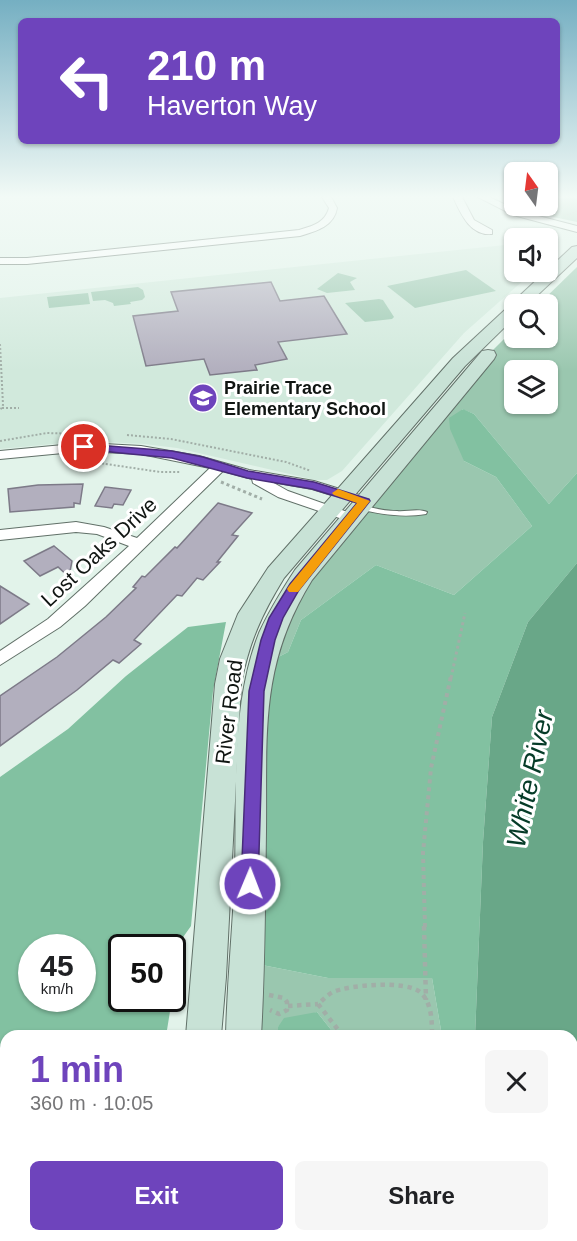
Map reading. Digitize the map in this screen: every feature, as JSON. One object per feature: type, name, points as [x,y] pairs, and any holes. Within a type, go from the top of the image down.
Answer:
[{"type":"main road","points":[[531,294],[572,255]]},
{"type":"main road","points":[[550,294],[577,268]]},
{"type":"main road","name":"River Road","points":[[243,1030],[256,691],[268,640],[286,599],[350,506],[459,362],[504,319]]},
{"type":"main road","name":"River Road","points":[[204,1030],[227,696],[233,660],[250,614],[262,593],[350,506],[504,339]]},
{"type":"street","points":[[0,261],[27,261],[89,255]]},
{"type":"street","points":[[0,455],[64,448],[111,448],[172,454],[215,470],[297,482],[350,506]]},
{"type":"street","name":"Lost Oaks Drive","points":[[0,659],[54,623],[215,470]]},
{"type":"street","points":[[247,474],[283,494],[350,506]]},
{"type":"street","points":[[0,535],[76,527],[99,530],[139,544]]},
{"type":"lane","points":[[350,506],[387,514],[405,515],[423,512]]},
{"type":"path","points":[[0,344],[1,410],[19,408]]},
{"type":"path","points":[[76,461],[160,472],[215,470],[223,479],[221,482],[263,499]]},
{"type":"path","points":[[432,1030],[432,1017],[426,1000],[423,853],[431,768],[465,613]]},
{"type":"path","points":[[288,1006],[318,1004],[330,993],[346,988],[409,986],[419,991],[426,1000]]},
{"type":"path","points":[[318,1004],[338,1030]]},
{"type":"shaded area","name":"Prairie Trace Elementary School","points":[[410,255],[504,255],[504,282],[522,282],[508,294],[504,294],[504,298],[464,333],[342,471],[327,480],[315,480],[177,448],[144,444],[85,441],[0,449],[0,298]]},
{"type":"shaded area","points":[[577,267],[577,473],[549,504],[474,414],[462,409],[464,461],[496,477],[532,526],[454,595],[376,565],[301,620],[288,652],[261,666],[276,618],[491,352],[504,339],[504,348],[558,348],[558,294],[549,294]]},
{"type":"shaded area","points":[[466,270],[496,291],[415,308],[387,286]]},
{"type":"shaded area","points":[[338,273],[357,278],[350,282],[355,290],[327,293],[317,289]]},
{"type":"shaded area","points":[[138,287],[143,290],[145,297],[142,300],[114,306],[113,303],[105,300],[93,301],[91,292]]},
{"type":"shaded area","points":[[88,293],[90,304],[49,308],[47,297]]},
{"type":"shaded area","points":[[383,300],[394,317],[392,319],[365,322],[345,303]]},
{"type":"shaded area","points":[[463,409],[474,414],[549,504],[577,473],[577,563],[528,622],[492,717],[483,842],[475,1030],[441,1030],[432,978],[328,978],[262,965],[261,666],[288,652],[301,620],[376,565],[454,595],[532,526],[496,477],[464,461],[450,429],[449,418]]},
{"type":"shaded area","points":[[226,622],[213,691],[191,926],[185,934],[108,934],[108,1012],[170,1012],[167,1030],[0,1030],[0,777],[68,729],[126,676],[188,627]]},
{"type":"shaded area","points":[[262,965],[328,978],[432,978],[441,1030],[331,1030],[317,1012],[278,1027],[278,1030],[260,1030]]},
{"type":"shaded area","points":[[317,1012],[331,1030],[278,1030],[284,1018]]},
{"type":"water","name":"White River","points":[[577,563],[577,1030],[475,1030],[483,842],[492,717],[528,622]]},
{"type":"building","name":"Prairie Trace Elementary School","points":[[271,282],[280,301],[324,296],[347,334],[278,342],[287,359],[255,365],[257,370],[210,375],[204,359],[146,366],[133,316],[178,311],[171,292]]},
{"type":"building","points":[[83,484],[80,504],[74,503],[74,507],[10,512],[8,489],[38,485]]},
{"type":"building","points":[[105,487],[131,490],[123,505],[114,504],[112,508],[95,506]]},
{"type":"building","points":[[218,503],[252,513],[232,535],[238,536],[217,562],[220,562],[203,580],[197,578],[182,596],[177,595],[134,640],[141,644],[119,663],[113,660],[77,690],[0,746],[0,696],[57,657],[106,617],[136,588],[133,587],[142,576],[145,577],[175,547],[177,548]]},
{"type":"building","points":[[54,546],[72,561],[69,577],[58,567],[40,576],[24,561]]},
{"type":"building","points":[[0,586],[29,604],[0,624]]},
{"type":"slow traffic","points":[[294,589],[364,501],[338,493]]},
{"type":"place","name":"Prairie Trace Elementary School","points":[[203,398]]},
{"type":"route","points":[[84,447],[172,454],[247,474],[314,486],[364,501],[286,599],[268,640],[256,691],[250,884]]}]
